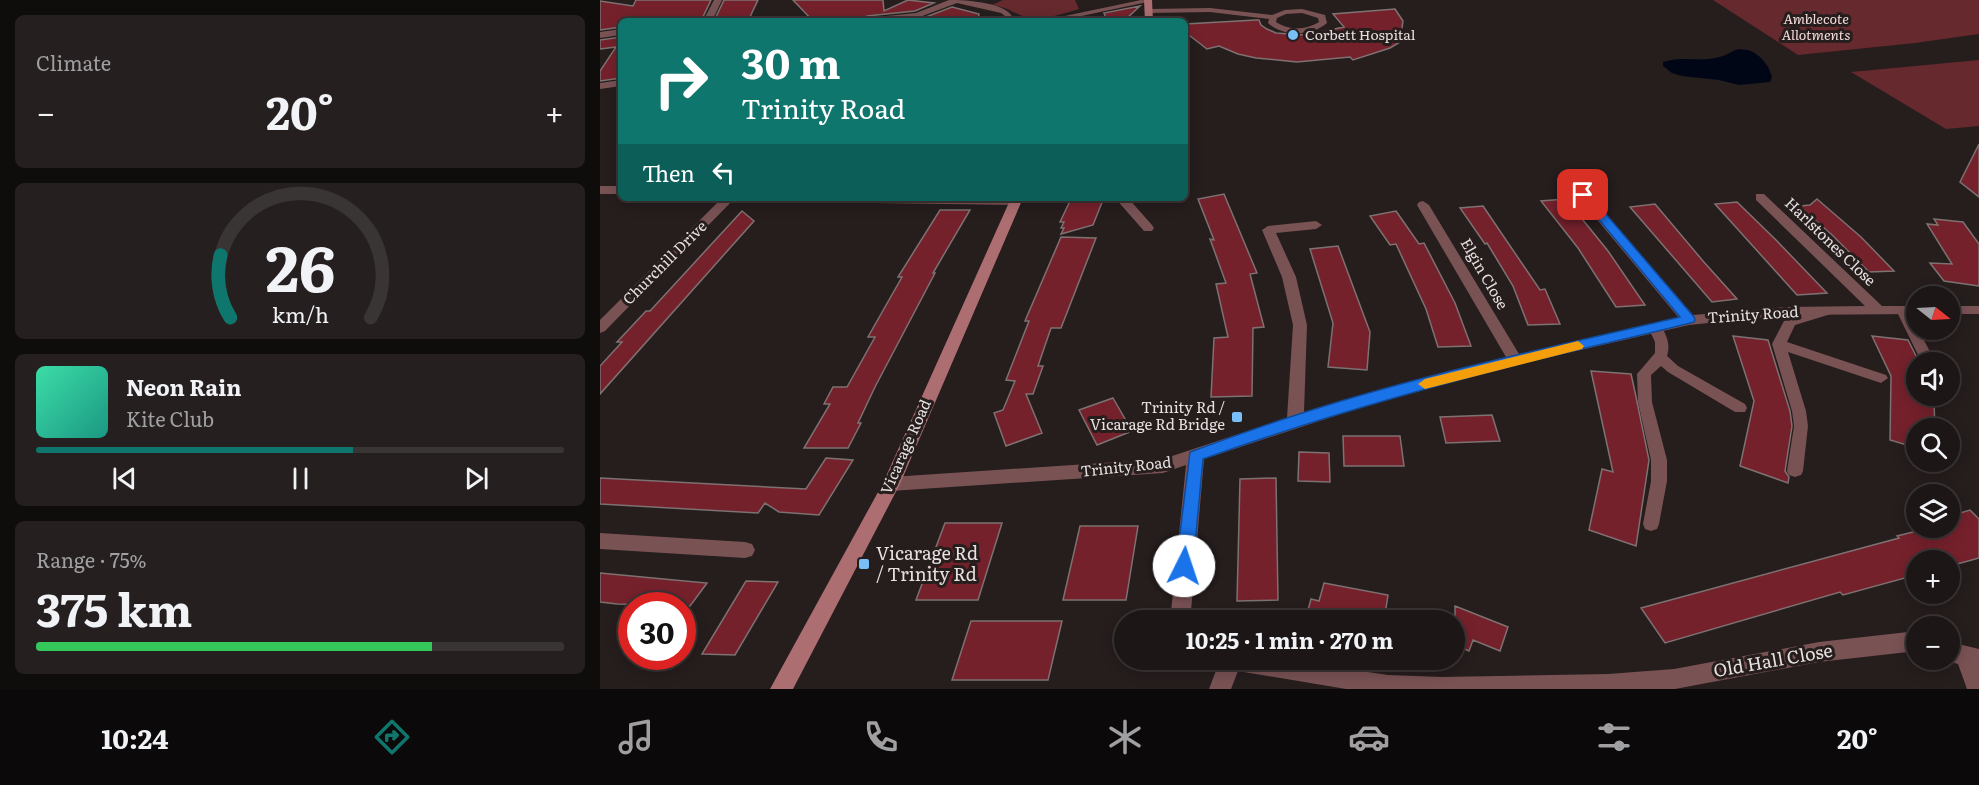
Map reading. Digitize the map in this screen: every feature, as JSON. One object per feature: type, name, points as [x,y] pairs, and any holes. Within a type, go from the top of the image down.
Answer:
[{"type":"street","points":[[710,18],[718,0]]},
{"type":"street","points":[[876,18],[917,15],[956,0],[1004,12],[1010,18]]},
{"type":"street","points":[[1060,18],[1148,1],[1149,16]]},
{"type":"street","points":[[600,35],[618,32]]},
{"type":"street","points":[[600,86],[618,83]]},
{"type":"street","points":[[600,190],[618,190]]},
{"type":"street","points":[[1583,195],[1689,320]]},
{"type":"street","name":"Harlstones Close","points":[[1760,196],[1878,310]]},
{"type":"street","name":"Churchill Drive","points":[[600,328],[726,201]]},
{"type":"street","name":"Vicarage Road","points":[[781,689],[891,484],[1015,201]]},
{"type":"street","points":[[1123,201],[1148,228]]},
{"type":"street","name":"Elgin Close","points":[[1423,205],[1515,360]]},
{"type":"street","points":[[1295,421],[1300,325],[1288,277],[1268,230],[1316,225]]},
{"type":"street","name":"Trinity Road","points":[[891,484],[1162,466],[1295,421],[1515,360],[1655,327],[1689,320],[1787,311],[1906,310]]},
{"type":"street","points":[[1960,310],[1979,310]]},
{"type":"street","points":[[1181,610],[1196,456]]},
{"type":"street","points":[[600,541],[745,550]]},
{"type":"street","name":"Old Hall Close","points":[[1280,670],[1388,685],[1608,687],[1674,679],[1819,652],[1906,642]]},
{"type":"street","points":[[1965,656],[1978,689]]},
{"type":"street","points":[[1220,689],[1229,670]]},
{"type":"lane","points":[[1149,16],[1210,10],[1273,17],[1285,12],[1302,11],[1317,14],[1324,20],[1319,26],[1297,31],[1275,26],[1271,20],[1273,17]]},
{"type":"lane","points":[[1795,471],[1801,426],[1799,411],[1779,344],[1790,322],[1826,311]]},
{"type":"lane","points":[[1651,524],[1659,481],[1659,460],[1645,402],[1644,374],[1661,358],[1663,341],[1655,327]]},
{"type":"lane","points":[[1779,344],[1881,378]]},
{"type":"lane","points":[[1661,358],[1673,369],[1740,408]]},
{"type":"green space","points":[[1003,0],[1075,0],[1079,9],[1051,17],[1030,18],[992,5]]},
{"type":"green space","name":"Amblecote Allotments","points":[[1713,0],[1979,0],[1979,34],[1798,55]]},
{"type":"green space","points":[[1979,60],[1979,126],[1946,129],[1851,72]]},
{"type":"water","points":[[1735,50],[1748,50],[1759,56],[1770,71],[1772,77],[1770,82],[1739,85],[1719,80],[1682,76],[1672,73],[1663,66],[1663,62],[1716,58]]},
{"type":"building","points":[[636,0],[711,0],[702,18],[618,18],[618,27],[600,30],[600,1],[633,6]]},
{"type":"building","points":[[724,0],[758,0],[749,18],[715,18]]},
{"type":"building","points":[[793,0],[883,0],[884,11],[908,0],[934,3],[915,11],[865,18],[810,18]]},
{"type":"building","points":[[1140,6],[1127,18],[1106,18],[1104,13]]},
{"type":"building","points":[[952,7],[979,14],[978,18],[923,18]]},
{"type":"building","name":"Corbett Hospital","points":[[1395,9],[1403,21],[1400,42],[1390,48],[1353,60],[1350,57],[1297,62],[1256,58],[1219,46],[1207,49],[1188,34],[1188,24],[1259,20],[1261,25],[1276,33],[1305,35],[1344,27],[1333,14]]},
{"type":"building","points":[[618,37],[618,78],[600,81],[600,71],[616,47],[600,49],[600,40]]},
{"type":"building","points":[[1979,144],[1979,197],[1960,182]]},
{"type":"building","points":[[1224,194],[1257,273],[1250,274],[1264,327],[1253,328],[1252,396],[1211,397],[1214,338],[1228,337],[1216,284],[1226,283],[1210,239],[1214,240],[1198,199]]},
{"type":"building","points":[[1566,199],[1608,251],[1645,305],[1616,307],[1578,248],[1541,201]]},
{"type":"building","points":[[1817,199],[1861,237],[1894,271],[1869,272],[1799,206],[1810,205]]},
{"type":"building","points":[[1070,201],[1103,201],[1093,225],[1061,234],[1064,222],[1060,222]]},
{"type":"building","points":[[1737,202],[1827,293],[1797,295],[1715,204]]},
{"type":"building","points":[[1655,204],[1737,299],[1712,302],[1630,207]]},
{"type":"building","points":[[1483,206],[1540,290],[1545,289],[1560,324],[1528,325],[1513,286],[1487,243],[1485,244],[1460,208]]},
{"type":"building","points":[[940,210],[970,210],[933,273],[935,273],[875,387],[848,448],[804,448],[830,404],[824,404],[833,387],[847,387],[875,337],[868,337],[902,277],[898,277]]},
{"type":"building","points":[[742,211],[754,221],[600,394],[600,366],[622,342],[617,342],[646,311],[650,311]]},
{"type":"building","points":[[1396,211],[1419,244],[1424,243],[1455,303],[1471,346],[1438,347],[1426,309],[1396,244],[1390,245],[1370,216]]},
{"type":"building","points":[[1934,219],[1963,222],[1979,244],[1979,286],[1944,281],[1930,263],[1952,264],[1927,224],[1938,225]]},
{"type":"building","points":[[1061,237],[1096,238],[1061,328],[1051,328],[1038,366],[1043,366],[1033,394],[1026,394],[1042,433],[1006,446],[994,413],[1003,410],[1015,381],[1006,380],[1029,321],[1025,321]]},
{"type":"building","points":[[1338,246],[1370,332],[1367,370],[1328,367],[1333,323],[1310,249]]},
{"type":"building","points":[[1733,336],[1768,340],[1790,411],[1792,426],[1785,471],[1789,477],[1788,483],[1740,466],[1754,401]]},
{"type":"building","points":[[1872,336],[1908,340],[1914,352],[1906,352],[1906,406],[1934,406],[1935,418],[1906,418],[1906,445],[1890,440],[1891,376]]},
{"type":"building","points":[[1591,371],[1631,374],[1649,460],[1636,546],[1589,530],[1602,469],[1613,472]]},
{"type":"building","points":[[1113,398],[1132,431],[1097,445],[1079,410]]},
{"type":"building","points":[[1492,415],[1500,441],[1446,443],[1440,417]]},
{"type":"building","points":[[1343,436],[1400,436],[1404,466],[1344,466]]},
{"type":"building","points":[[1299,452],[1329,453],[1330,482],[1298,481]]},
{"type":"building","points":[[826,458],[853,460],[819,515],[779,512],[765,503],[758,513],[600,504],[600,478],[806,489]]},
{"type":"building","points":[[1276,478],[1278,600],[1237,601],[1240,479]]},
{"type":"building","points":[[1970,510],[1979,519],[1979,558],[1960,563],[1960,550],[1906,550],[1906,578],[1843,595],[1840,592],[1665,643],[1641,608],[1899,538],[1897,536],[1906,534],[1906,538],[1960,538],[1960,513]]},
{"type":"building","points":[[945,523],[1002,523],[978,600],[916,600]]},
{"type":"building","points":[[1080,526],[1138,526],[1126,600],[1063,600]]},
{"type":"building","points":[[600,573],[707,583],[696,598],[696,592],[618,592],[618,604],[600,602]]},
{"type":"building","points":[[746,581],[778,582],[735,655],[702,654]]},
{"type":"building","points":[[1324,583],[1388,595],[1386,610],[1308,610],[1311,599],[1319,601]]},
{"type":"building","points":[[1455,606],[1508,627],[1500,651],[1473,640],[1469,651],[1465,649],[1465,610],[1455,610]]},
{"type":"building","points":[[971,621],[1062,621],[1048,680],[952,680]]},
{"type":"slow traffic","points":[[1425,384],[1578,346]]},
{"type":"place","name":"Corbett Hospital","points":[[1293,35]]},
{"type":"place","name":"Trinity Rd / Vicarage Rd Bridge","points":[[1237,417]]},
{"type":"place","name":"Vicarage Rd / Trinity Rd","points":[[864,564]]},
{"type":"route","points":[[1184,566],[1196,456],[1295,421],[1369,399],[1515,360],[1689,320],[1583,195]]}]
